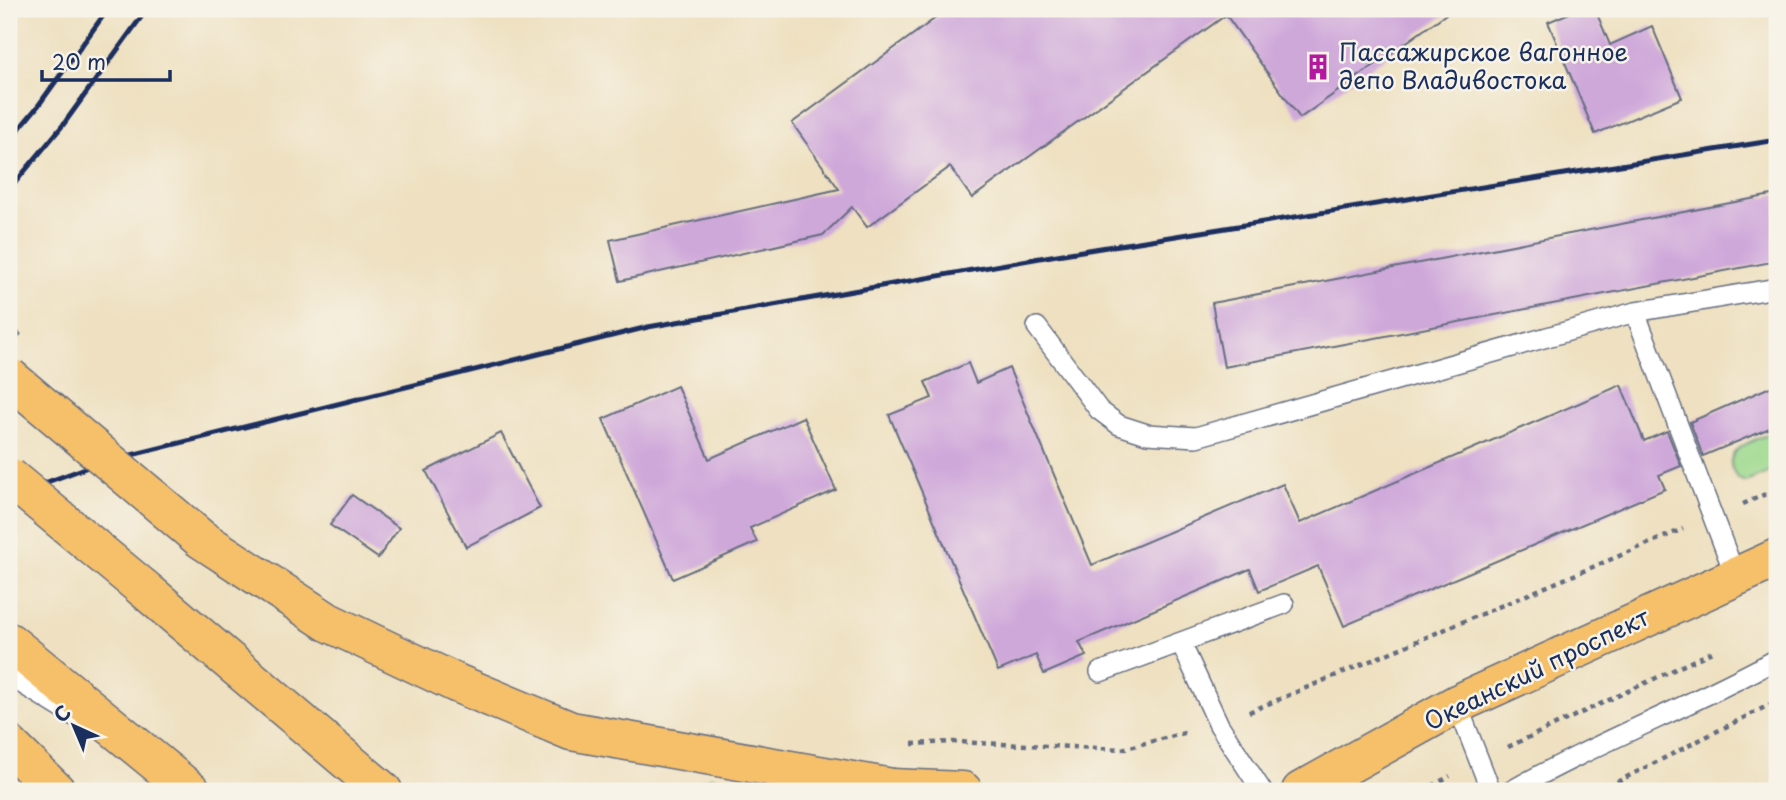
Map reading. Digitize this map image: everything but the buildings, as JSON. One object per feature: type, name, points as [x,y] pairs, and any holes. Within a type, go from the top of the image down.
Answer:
[{"type":"main road","points":[[9,377],[201,538],[328,622],[456,683],[571,731],[892,788],[963,791]]},
{"type":"main road","points":[[9,477],[383,791]]},
{"type":"main road","name":"Океанский проспект","points":[[1301,791],[1457,704],[1777,558]]},
{"type":"main road","points":[[9,642],[191,791]]},
{"type":"main road","points":[[9,745],[56,791]]},
{"type":"lane","points":[[1037,327],[1099,411],[1119,425],[1147,435],[1196,436],[1634,312],[1777,288]]},
{"type":"lane","points":[[1634,312],[1735,575]]},
{"type":"lane","points":[[1100,672],[1284,604]]},
{"type":"lane","points":[[1181,643],[1219,724],[1262,791]]},
{"type":"lane","points":[[1511,791],[1558,764],[1734,683],[1777,659]]},
{"type":"lane","points":[[9,677],[89,726],[167,791]]},
{"type":"lane","points":[[1457,704],[1491,791]]},
{"type":"path","points":[[9,326],[24,339]]},
{"type":"path","points":[[903,745],[953,742],[1122,749],[1219,724],[1777,489]]},
{"type":"path","points":[[1423,791],[1479,761],[1714,652]]},
{"type":"path","points":[[1599,791],[1777,701]]},
{"type":"green space","points":[[1777,431],[1777,469],[1746,482],[1738,479],[1732,469],[1731,460],[1734,453],[1749,442]]},
{"type":"green space","points":[[711,777],[795,791],[694,791],[697,784]]},
{"type":"railway","points":[[9,141],[38,106],[108,9]]},
{"type":"railway","points":[[9,190],[63,125],[147,9]]},
{"type":"railway","points":[[9,496],[99,463],[648,327],[1057,255],[1777,140]]},
{"type":"place","name":"Пассажирское вагонное депо Владивостока","points":[[1318,67]]}]
